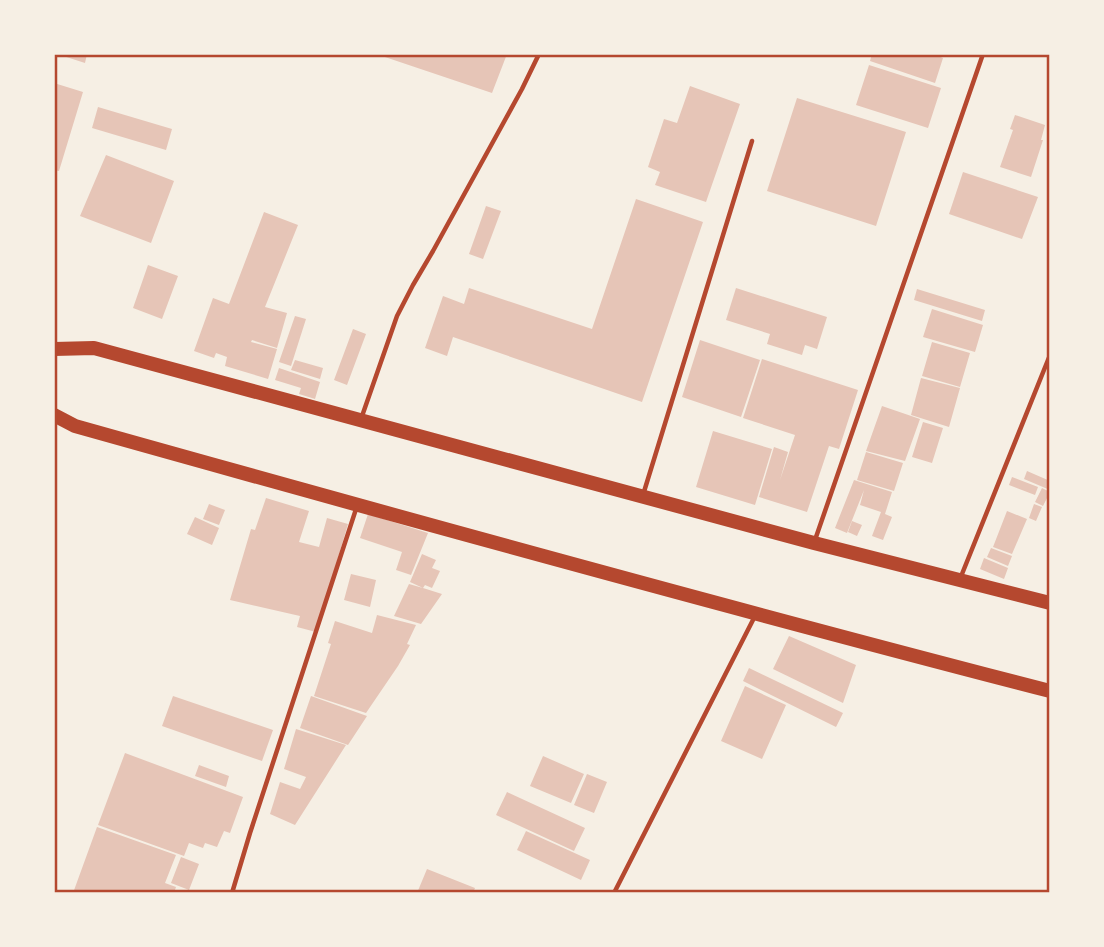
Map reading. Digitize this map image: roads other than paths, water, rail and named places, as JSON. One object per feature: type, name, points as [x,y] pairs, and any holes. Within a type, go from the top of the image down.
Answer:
[{"type":"main road","points":[[54,349],[94,348],[814,543],[1050,603]]},
{"type":"main road","points":[[54,415],[75,426],[358,505],[1050,691]]},
{"type":"lane","points":[[361,420],[397,316],[412,285],[509,113],[539,54]]},
{"type":"lane","points":[[814,543],[983,54]]},
{"type":"lane","points":[[643,496],[752,141]]},
{"type":"lane","points":[[960,580],[1050,355]]},
{"type":"lane","points":[[232,893],[358,505]]},
{"type":"lane","points":[[614,893],[757,612]]}]
